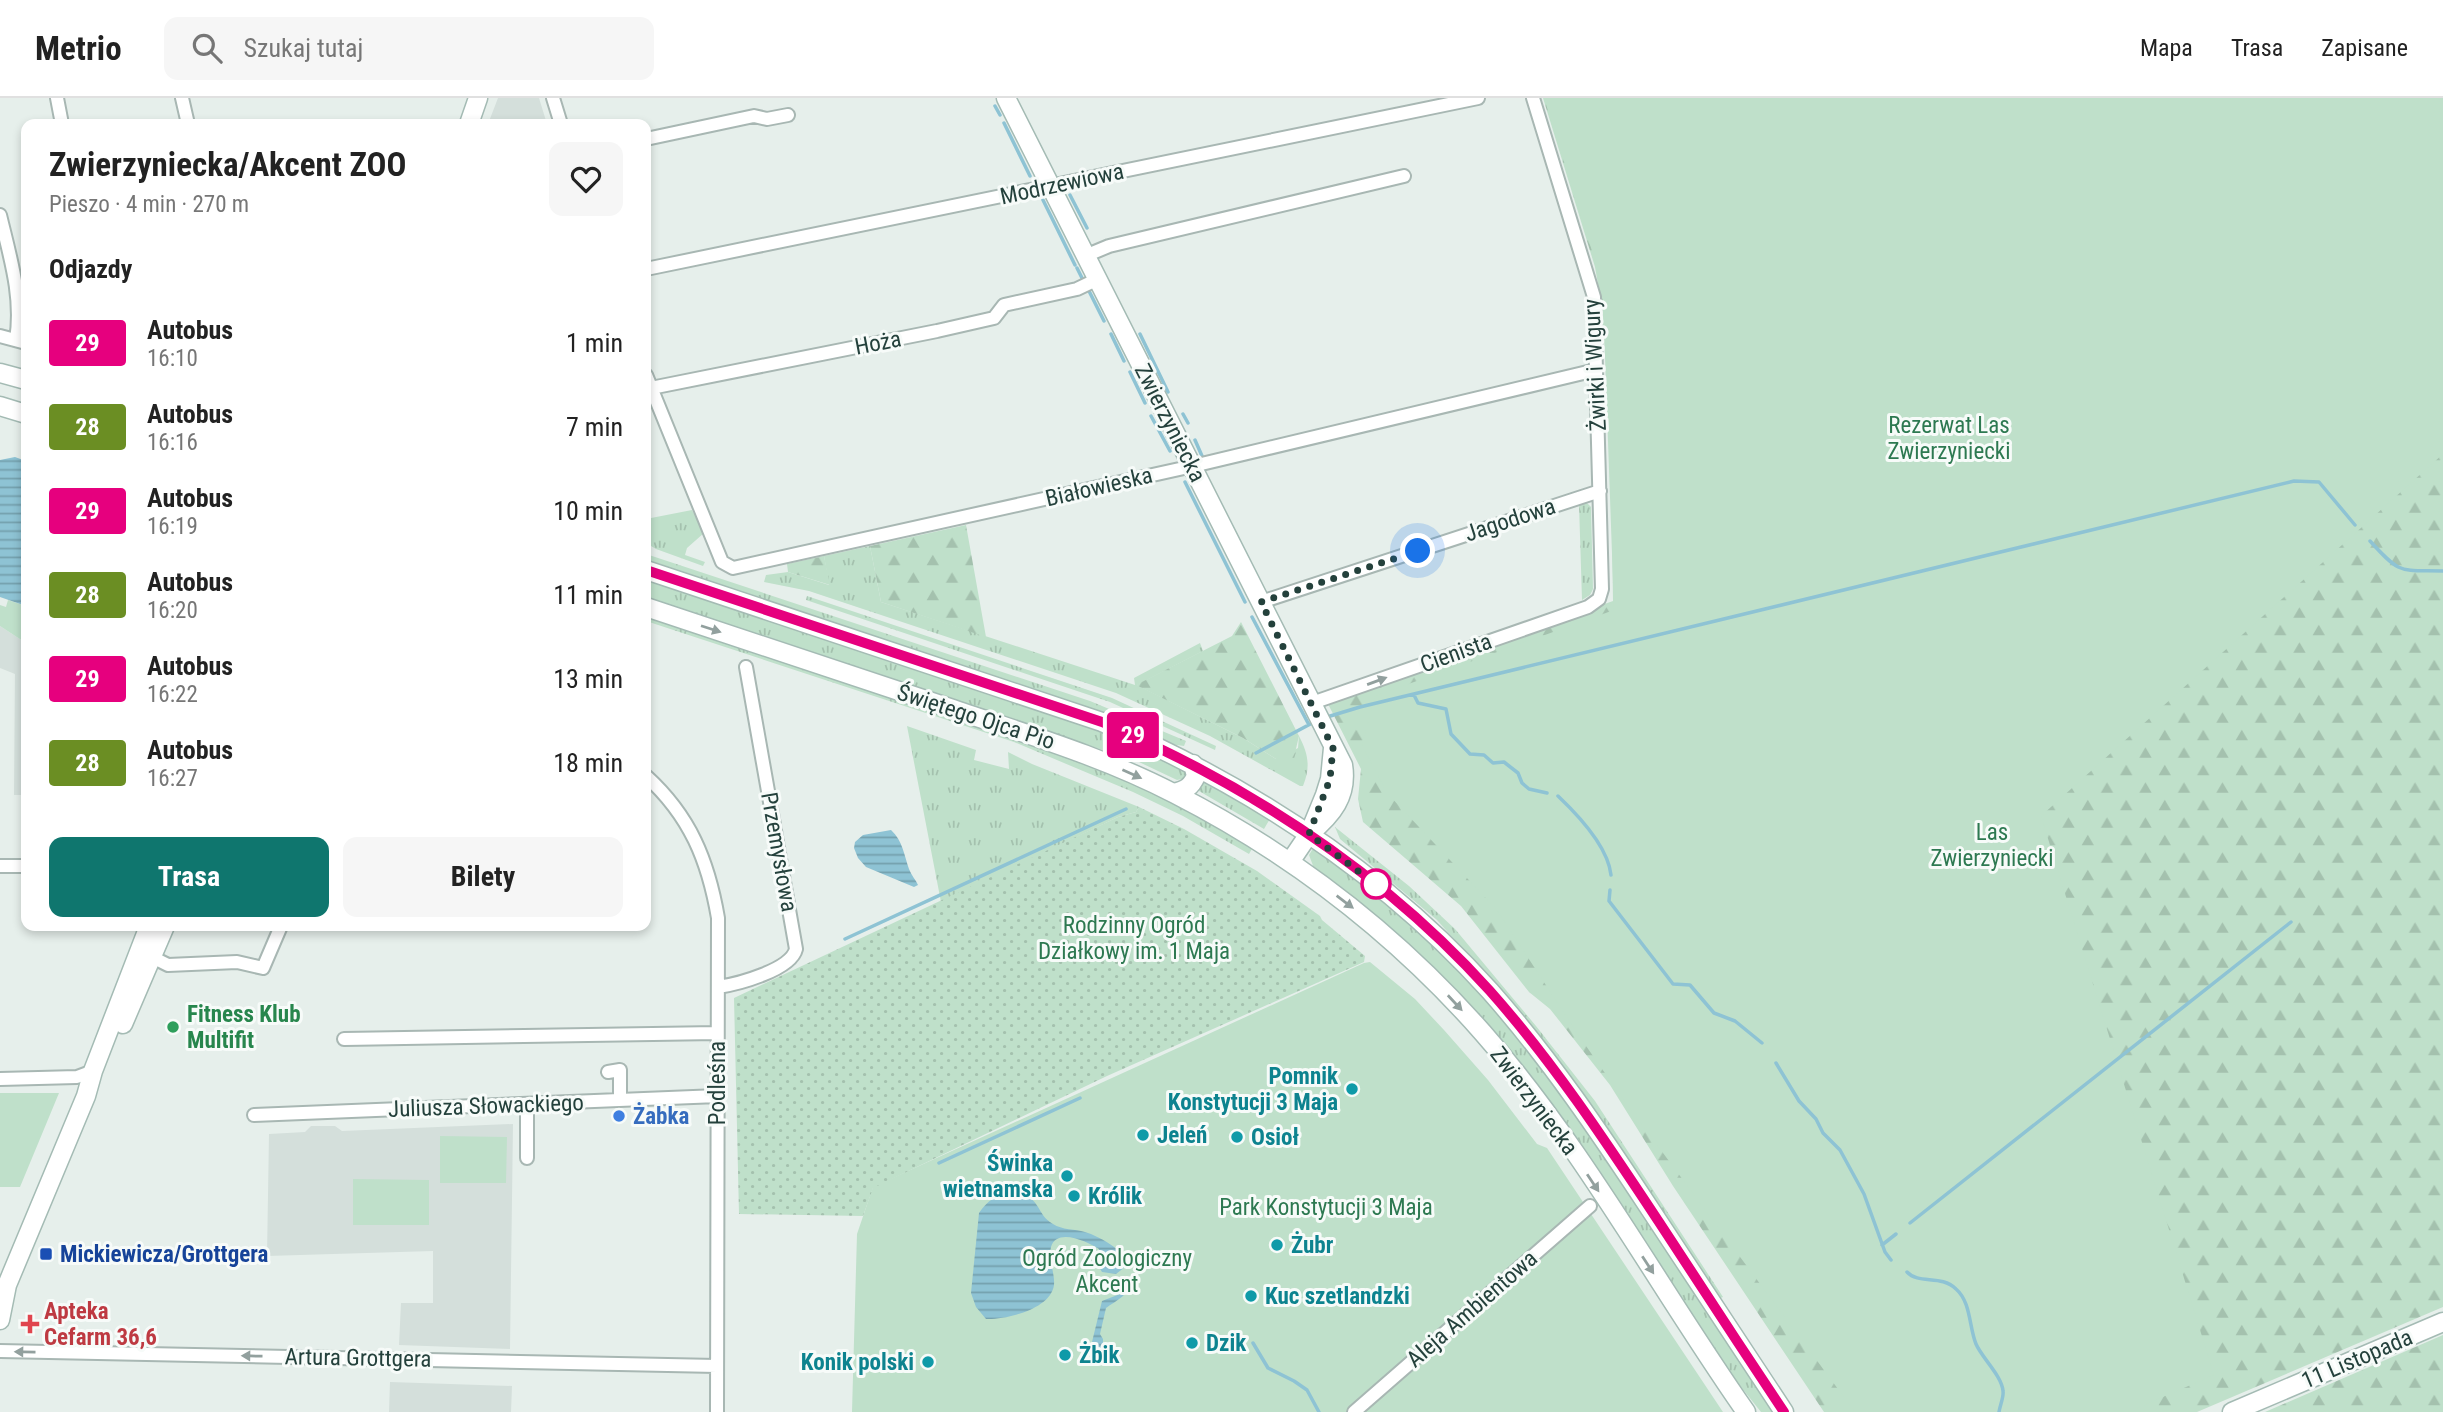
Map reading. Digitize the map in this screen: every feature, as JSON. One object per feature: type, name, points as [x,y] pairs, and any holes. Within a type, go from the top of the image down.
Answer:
[{"type":"main road","points":[[471,119],[478,98]]},
{"type":"main road","name":"Zwierzyniecka","points":[[1006,98],[1343,765],[1343,789],[1329,818],[1309,834],[1290,862],[1398,946],[1490,1041],[1555,1125],[1746,1412]]},
{"type":"main road","points":[[0,373],[21,379]]},
{"type":"main road","points":[[0,407],[21,413]]},
{"type":"main road","name":"Świętego Ojca Pio","points":[[651,572],[1102,722],[1193,764],[1309,834]]},
{"type":"main road","name":"Świętego Ojca Pio","points":[[651,609],[1069,748],[1174,793],[1290,862]]},
{"type":"main road","points":[[1174,793],[1184,791],[1193,784],[1196,776],[1193,764]]},
{"type":"main road","name":"Zwierzyniecka","points":[[1309,834],[1421,922],[1489,991],[1529,1037],[1605,1142],[1784,1412]]},
{"type":"main road","points":[[0,1320],[4,1291],[86,1096],[134,999],[146,954],[148,931]]},
{"type":"main road","points":[[98,1070],[127,981],[162,931]]},
{"type":"main road","points":[[127,981],[134,989],[134,999]]},
{"type":"main road","name":"11 Listopada","points":[[2232,1412],[2443,1322]]},
{"type":"street","points":[[57,98],[61,119]]},
{"type":"street","points":[[182,98],[187,119]]},
{"type":"street","points":[[553,98],[559,119]]},
{"type":"street","name":"Modrzewiowa","points":[[651,268],[1478,98]]},
{"type":"street","name":"Żwirki i Wigury","points":[[1533,98],[1594,297],[1602,589],[1599,599]]},
{"type":"street","points":[[651,138],[738,114],[767,119],[789,115]]},
{"type":"street","points":[[1085,256],[1109,246],[1404,176]]},
{"type":"street","points":[[0,215],[14,273],[21,341],[0,336]]},
{"type":"street","name":"Hoża","points":[[651,388],[994,318],[1004,305],[1077,289],[1098,279]]},
{"type":"street","name":"Białowieska","points":[[651,388],[725,566],[736,568],[1192,466],[1596,370]]},
{"type":"street","name":"Jagodowa","points":[[1261,602],[1600,491]]},
{"type":"street","name":"Cienista","points":[[1317,713],[1541,623],[1588,607],[1599,599]]},
{"type":"street","name":"Przemysłowa","points":[[718,987],[736,984],[783,965],[792,958],[796,949],[746,667]]},
{"type":"street","name":"Podleśna","points":[[651,781],[674,806],[693,834],[704,858],[718,918],[717,1412]]},
{"type":"street","points":[[0,866],[21,866]]},
{"type":"street","points":[[146,954],[167,965],[237,962],[270,971],[280,931]]},
{"type":"street","points":[[344,1039],[717,1033]]},
{"type":"street","points":[[0,1079],[77,1077],[98,1070]]},
{"type":"street","points":[[608,1072],[620,1070],[620,1100]]},
{"type":"street","name":"Juliusza Słowackiego","points":[[254,1115],[718,1096]]},
{"type":"street","points":[[527,1104],[527,1158]]},
{"type":"street","name":"Aleja Ambientowa","points":[[1354,1412],[1590,1206]]},
{"type":"street","name":"Artura Grottgera","points":[[0,1351],[717,1366]]},
{"type":"shaded area","points":[[498,98],[539,98],[545,119],[490,119]]},
{"type":"shaded area","points":[[0,626],[21,640],[21,795],[14,795],[15,674],[0,668]]},
{"type":"shaded area","points":[[513,1124],[510,1349],[399,1345],[401,1303],[433,1303],[433,1251],[267,1256],[269,1134],[305,1132],[311,1126],[335,1126],[342,1131]]},
{"type":"shaded area","points":[[390,1382],[512,1386],[511,1412],[389,1412]]},
{"type":"green space","name":"Rezerwat Las Zwierzyniecki","points":[[1543,98],[2443,98],[2443,1307],[2197,1412],[1824,1412],[1673,1186],[1610,1085],[1550,1009],[1529,992],[1461,906],[1363,822],[1358,799],[1361,769],[1327,702],[1613,601],[1610,405],[1601,301],[1595,267]]},
{"type":"green space","name":"Rezerwat Las Zwierzyniecki","points":[[1544,98],[2443,98],[2443,454],[2041,816],[2214,1375],[2128,1412],[1855,1412],[1623,1099],[1497,910],[1387,793],[1362,745],[1375,696],[1614,610],[1603,301],[1597,267]]},
{"type":"green space","points":[[1587,503],[1591,507],[1593,589],[1590,595],[1582,600],[1579,504]]},
{"type":"green space","points":[[692,510],[704,533],[687,548],[685,555],[705,562],[703,566],[651,546],[651,518]]},
{"type":"green space","points":[[966,525],[986,637],[881,602],[870,546]]},
{"type":"green space","points":[[870,546],[881,602],[1135,685],[1134,678],[1200,643],[1203,651],[1137,685],[1243,738],[1276,759],[1298,748],[1299,736],[1307,760],[1303,786],[1210,736],[1116,693],[809,591],[764,582],[766,575],[788,572],[829,585],[824,556]]},
{"type":"green space","points":[[651,556],[1090,701],[1186,741],[1184,746],[1170,744],[1059,698],[651,563]]},
{"type":"green space","points":[[824,556],[830,585],[788,572],[787,564]]},
{"type":"green space","points":[[651,579],[1117,735],[1187,768],[1187,778],[1177,780],[1139,762],[651,601]]},
{"type":"green space","points":[[807,596],[1112,698],[1216,746],[1215,750],[1110,702],[806,600]]},
{"type":"green space","points":[[8,600],[21,604],[21,640],[0,626],[0,605],[6,607]]},
{"type":"green space","points":[[651,617],[1090,764],[1145,788],[1253,847],[1249,854],[1183,816],[1133,792],[1014,742],[651,623]]},
{"type":"green space","points":[[1241,622],[1299,736],[1294,757],[1286,761],[1276,759],[1243,738],[1136,685],[1232,636]]},
{"type":"green space","points":[[907,726],[976,750],[974,760],[1009,769],[1008,752],[1139,807],[1136,812],[1118,817],[941,902]]},
{"type":"green space","points":[[1203,778],[1271,817],[1264,829],[1199,791],[1197,789]]},
{"type":"green space","name":"Rodzinny Ogród Działkowy im. 1 Maja","points":[[1139,807],[1184,829],[1257,871],[1320,916],[1365,956],[1364,962],[1107,1076],[873,1188],[863,1216],[739,1214],[734,998],[1118,817],[1136,812]]},
{"type":"green space","points":[[1335,827],[1409,886],[1455,929],[1536,1026],[1595,1101],[1723,1297],[1718,1299],[1519,1013],[1437,920],[1340,839]]},
{"type":"green space","points":[[1312,850],[1319,850],[1428,937],[1467,976],[1521,1038],[1555,1081],[1775,1412],[1761,1412],[1721,1362],[1555,1115],[1315,871],[1309,855]]},
{"type":"green space","name":"Park Konstytucji 3 Maja","points":[[1370,962],[1415,999],[1488,1080],[1537,1144],[1547,1148],[1723,1412],[852,1412],[857,1234],[873,1187]]},
{"type":"green space","points":[[0,1093],[59,1093],[20,1187],[0,1187]]},
{"type":"green space","points":[[440,1136],[507,1137],[506,1183],[440,1183]]},
{"type":"green space","points":[[353,1179],[429,1180],[429,1225],[353,1225]]},
{"type":"green space","points":[[2443,1335],[2443,1412],[2265,1412]]},
{"type":"water","points":[[15,457],[21,459],[21,604],[0,597],[0,460]]},
{"type":"water","points":[[891,830],[901,843],[910,871],[918,885],[914,887],[866,867],[858,858],[855,842],[863,835]]},
{"type":"water","points":[[1012,1192],[1029,1197],[1047,1220],[1057,1226],[1085,1232],[1108,1243],[1127,1258],[1125,1267],[1116,1274],[1102,1272],[1099,1267],[1099,1249],[1073,1238],[1059,1238],[1051,1247],[1054,1285],[1045,1301],[1016,1315],[986,1319],[976,1307],[971,1293],[979,1213],[993,1199]]},
{"type":"water","points":[[1133,1281],[1126,1293],[1106,1308],[1100,1334],[1103,1339],[1103,1353],[1099,1354],[1091,1346],[1102,1301],[1120,1294],[1121,1285]]},
{"type":"waterway","points":[[995,106],[1000,115]]},
{"type":"waterway","points":[[1004,123],[1030,176]]},
{"type":"waterway","points":[[1070,195],[1087,228]]},
{"type":"waterway","points":[[1043,200],[1075,265]]},
{"type":"waterway","points":[[1077,268],[1083,280]]},
{"type":"waterway","points":[[1089,291],[1104,321]]},
{"type":"waterway","points":[[1111,334],[1124,361]]},
{"type":"waterway","points":[[1140,334],[1168,392]]},
{"type":"waterway","points":[[1130,372],[1145,403]]},
{"type":"waterway","points":[[1183,414],[1188,423]]},
{"type":"waterway","points":[[1151,416],[1170,451]]},
{"type":"waterway","points":[[1195,440],[1202,456]]},
{"type":"waterway","points":[[1327,717],[2294,481],[2319,482],[2355,525]]},
{"type":"waterway","points":[[1185,482],[1245,602]]},
{"type":"waterway","points":[[2370,541],[2388,560],[2402,568],[2443,571]]},
{"type":"waterway","points":[[1252,617],[1308,723]]},
{"type":"waterway","points":[[1414,695],[1418,703],[1446,709],[1451,734],[1470,754],[1484,755],[1493,763],[1504,762],[1518,773],[1522,783],[1529,789],[1547,793]]},
{"type":"waterway","points":[[1256,753],[1316,721]]},
{"type":"waterway","points":[[1558,796],[1583,822],[1598,843],[1609,864],[1611,875]]},
{"type":"waterway","points":[[845,939],[1126,809]]},
{"type":"waterway","points":[[1610,890],[1609,901],[1673,984],[1690,985],[1714,1013],[1735,1021],[1762,1043]]},
{"type":"waterway","points":[[1910,1223],[2291,922]]},
{"type":"waterway","points":[[1776,1063],[1799,1101],[1816,1119],[1823,1133],[1840,1150],[1864,1194],[1885,1252],[1891,1260]]},
{"type":"waterway","points":[[939,1163],[1080,1098]]},
{"type":"waterway","points":[[1882,1245],[1896,1234]]},
{"type":"waterway","points":[[1907,1272],[1918,1278],[1950,1284],[1961,1294],[1976,1344],[2002,1385],[2003,1396],[1999,1412]]},
{"type":"waterway","points":[[1253,1343],[1268,1368],[1307,1390],[1319,1412]]},
{"type":"bus line","name":"29","points":[[651,572],[1102,722],[1156,745],[1210,773],[1279,814],[1337,854],[1421,922],[1489,991],[1529,1037],[1605,1142],[1784,1412]]},
{"type":"place","name":"Fitness Klub Multifit","points":[[173,1027]]},
{"type":"place","name":"Pomnik Konstytucji 3 Maja","points":[[1352,1089]]},
{"type":"place","name":"Żabka","points":[[619,1116]]},
{"type":"place","name":"Jeleń","points":[[1143,1135]]},
{"type":"place","name":"Osioł","points":[[1237,1137]]},
{"type":"place","name":"Świnka wietnamska","points":[[1067,1176]]},
{"type":"place","name":"Królik","points":[[1074,1196]]},
{"type":"place","name":"Żubr","points":[[1277,1245]]},
{"type":"place","name":"Mickiewicza/Grottgera","points":[[46,1254]]},
{"type":"place","name":"Kuc szetlandzki","points":[[1251,1296]]},
{"type":"place","name":"Apteka Cefarm 36,6","points":[[30,1324]]},
{"type":"place","name":"Dzik","points":[[1192,1343]]},
{"type":"place","name":"Żbik","points":[[1065,1355]]},
{"type":"place","name":"Konik polski","points":[[928,1362]]},
{"type":"route","points":[[1376,884],[1382,889],[1309,834],[1330,779],[1333,748],[1261,602],[1418,551]]},
{"type":"park label","name":"Las Zwierzyniecki","points":[[1992,845]]},
{"type":"park label","name":"Ogród Zoologiczny Akcent","points":[[1107,1271]]}]
